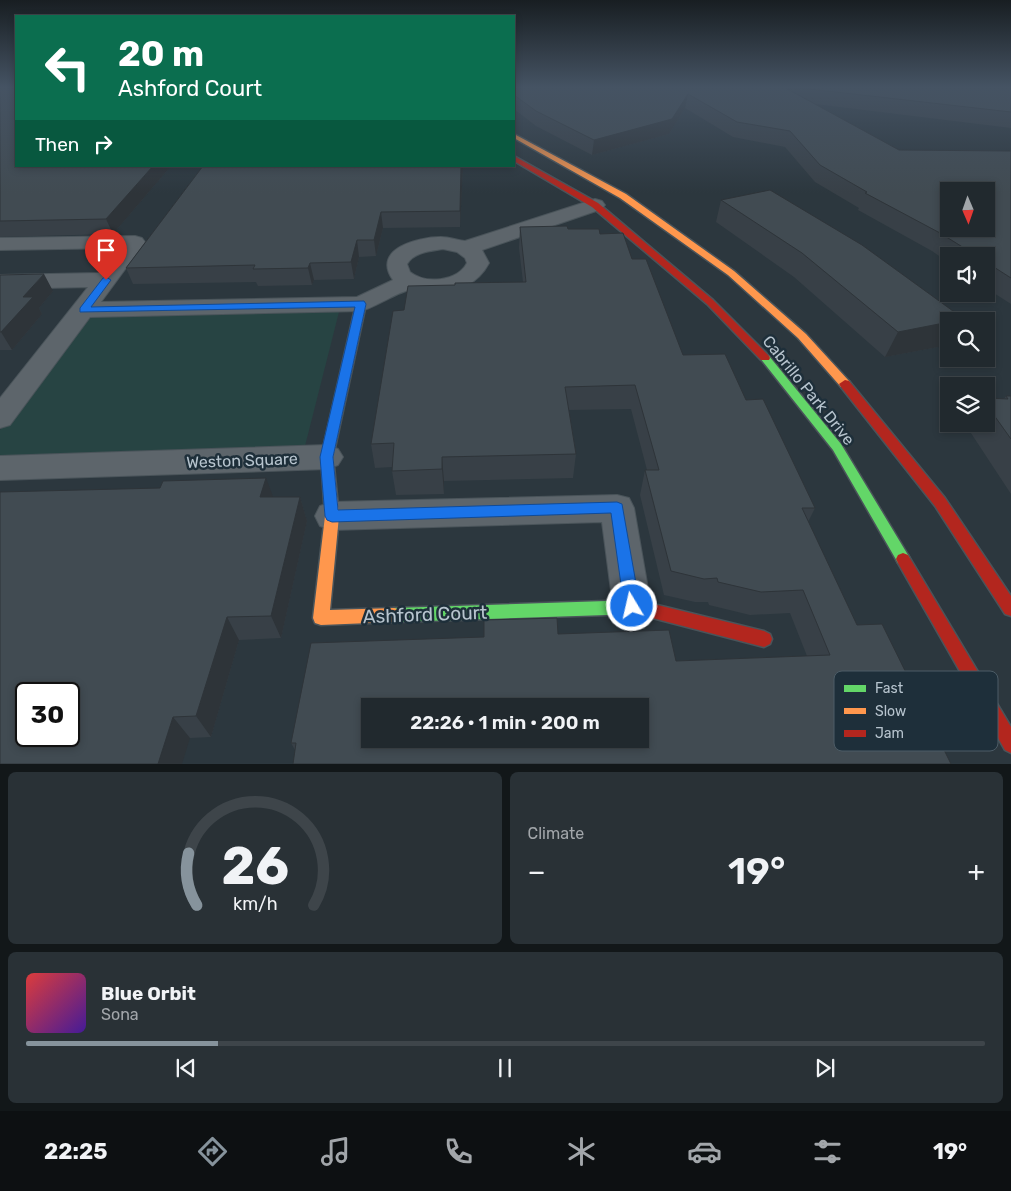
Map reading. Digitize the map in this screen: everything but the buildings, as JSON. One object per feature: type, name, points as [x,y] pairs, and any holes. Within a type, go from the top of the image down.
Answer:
[{"type":"street","name":"Cabrillo Park Drive","points":[[515,137],[623,196],[731,273],[802,336],[863,404],[940,502],[1011,609]]},
{"type":"street","name":"Cabrillo Park Drive","points":[[515,159],[595,205],[710,302],[771,364],[837,447],[968,671]]},
{"type":"street","points":[[466,248],[595,205]]},
{"type":"street","points":[[0,244],[135,242],[0,418]]},
{"type":"street","points":[[443,243],[466,248],[474,253],[478,260],[478,267],[473,274],[463,280],[436,286],[409,281],[401,276],[397,270],[397,263],[401,256],[419,246],[443,243]]},
{"type":"street","points":[[0,282],[106,280]]},
{"type":"street","points":[[84,310],[361,304],[409,281]]},
{"type":"street","points":[[327,457],[361,304]]},
{"type":"street","name":"Weston Square","points":[[0,468],[327,457]]},
{"type":"street","name":"Ashford Court","points":[[327,457],[332,516],[321,618],[632,606],[764,639]]},
{"type":"street","points":[[332,516],[617,508],[632,606]]},
{"type":"street","name":"Cabrillo Park Drive","points":[[998,722],[1011,744]]},
{"type":"green space","points":[[340,308],[305,446],[0,457],[0,430],[88,314]]},
{"type":"traffic: fast","points":[[765,358],[837,447],[903,559]]},
{"type":"traffic: fast","points":[[394,615],[637,607]]},
{"type":"traffic: slow","points":[[515,137],[623,196],[731,273],[802,336],[845,384]]},
{"type":"traffic: slow","points":[[361,304],[327,457],[332,516],[321,618],[394,615]]},
{"type":"traffic: jam","points":[[515,159],[595,205],[710,302],[765,358]]},
{"type":"traffic: jam","points":[[845,384],[940,502],[1011,609]]},
{"type":"traffic: jam","points":[[903,559],[968,671]]},
{"type":"traffic: jam","points":[[637,607],[764,639]]},
{"type":"traffic: jam","points":[[998,722],[1011,744]]},
{"type":"route","points":[[106,280],[84,310],[361,304],[327,457],[332,516],[617,508],[632,606]]}]
